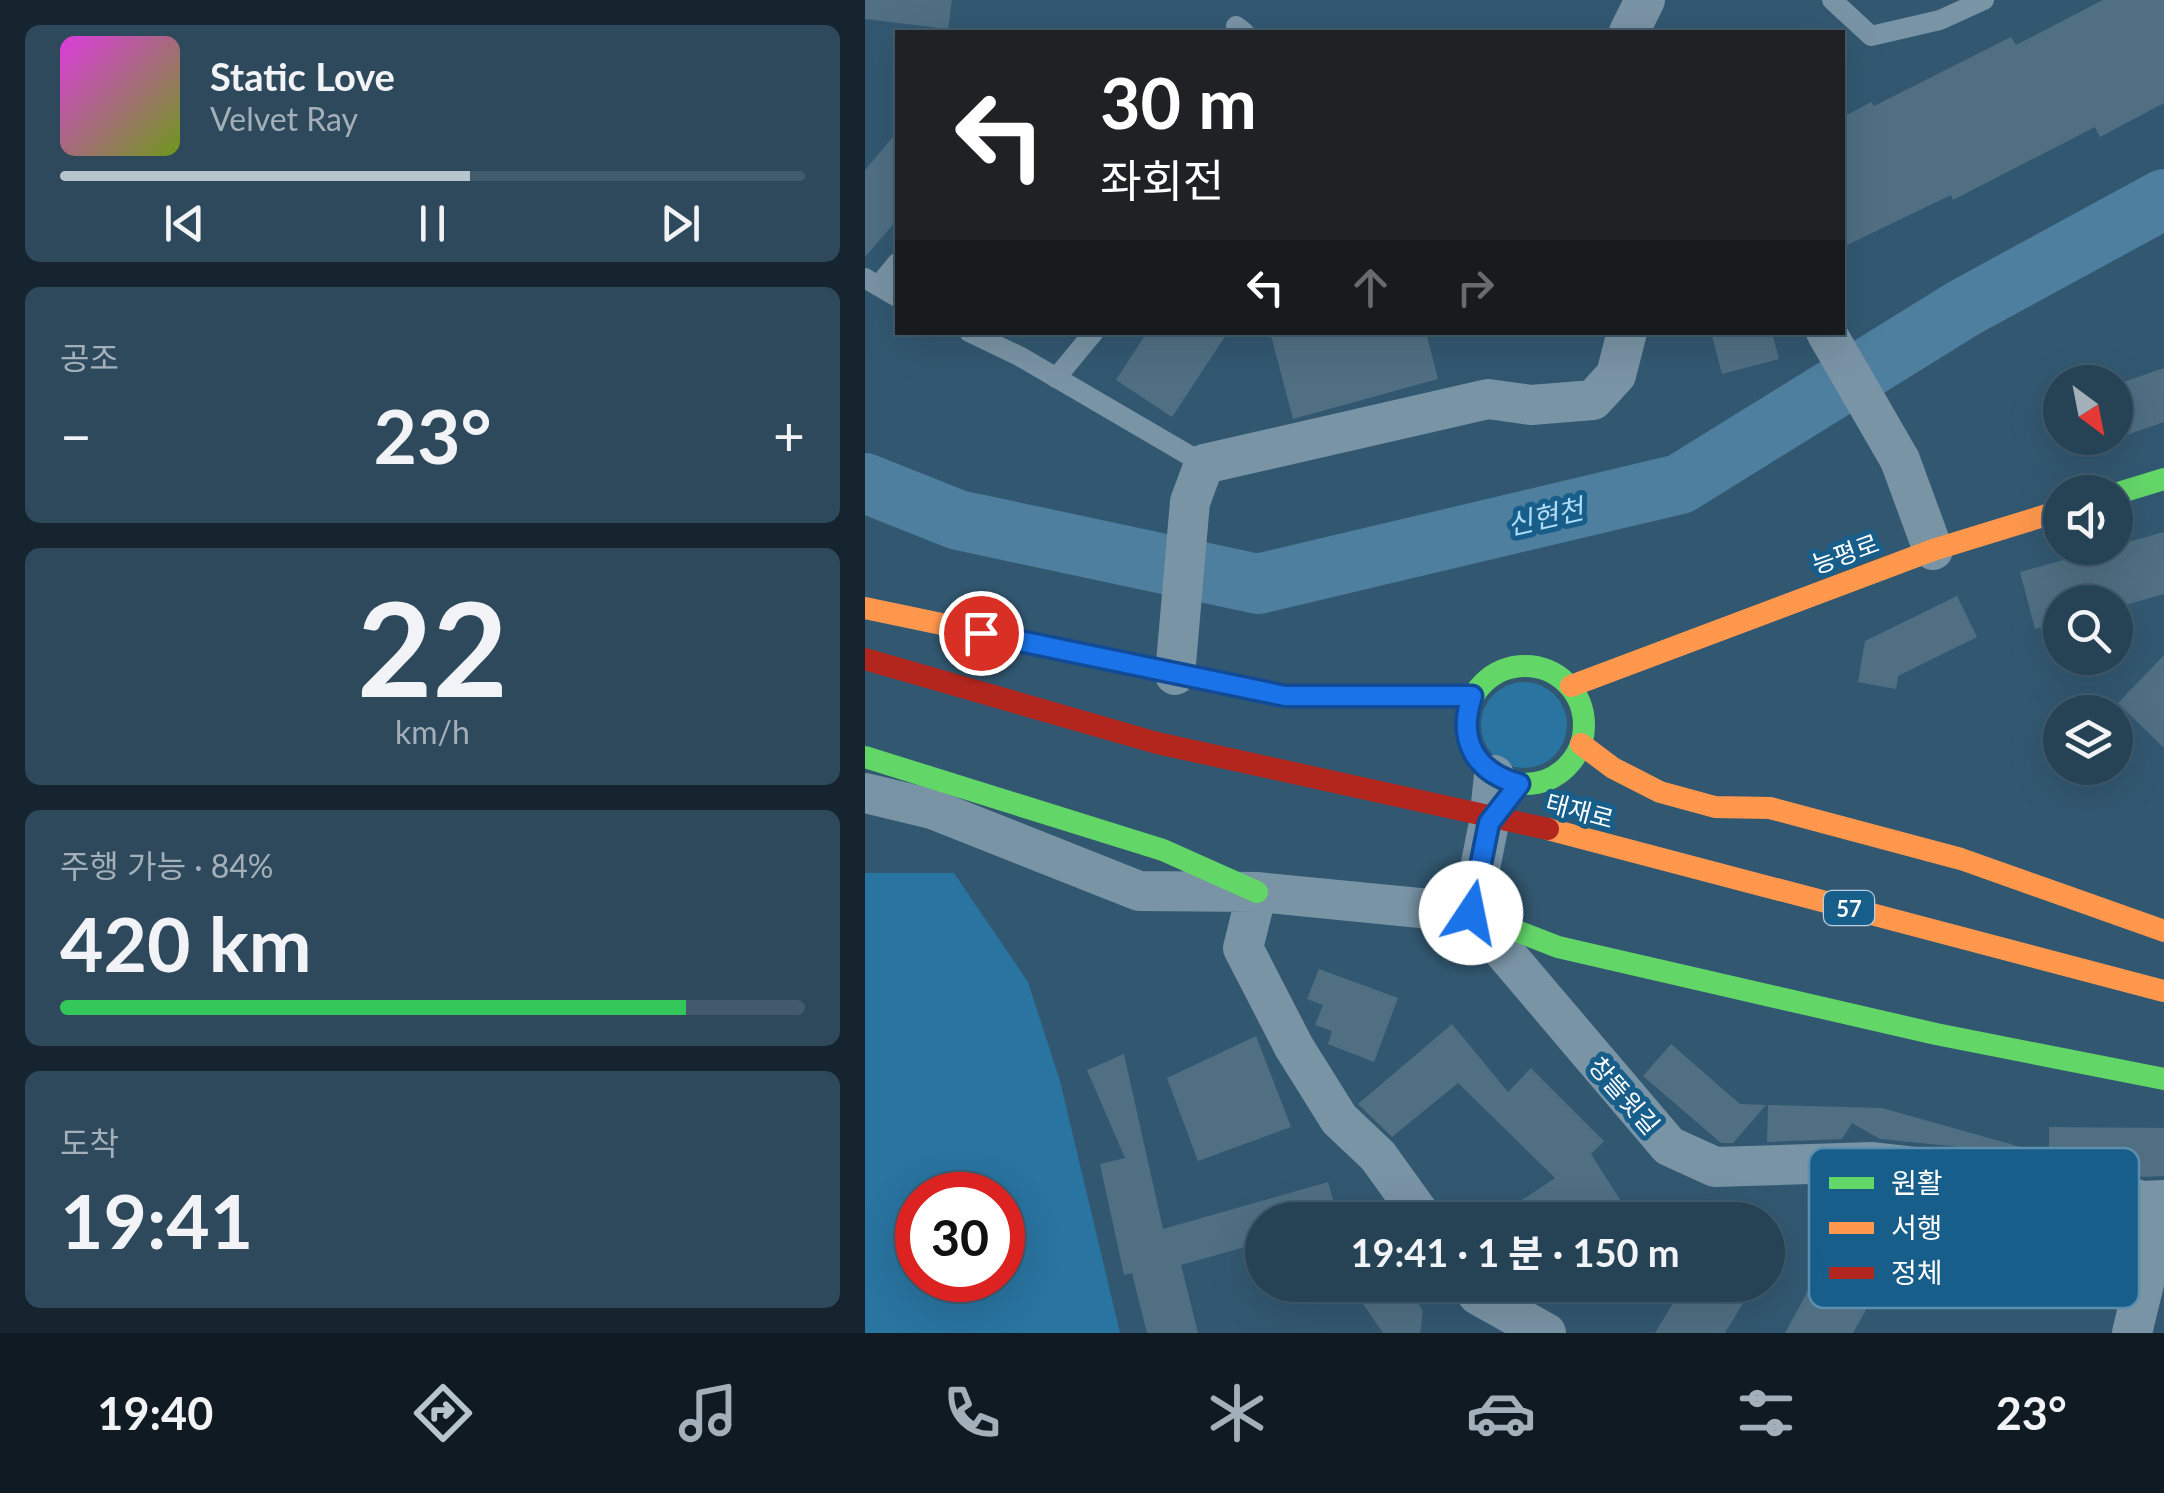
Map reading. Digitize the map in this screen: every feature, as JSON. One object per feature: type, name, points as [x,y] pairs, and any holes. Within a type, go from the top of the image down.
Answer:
[{"type":"main road","points":[[2133,488],[2164,478]]},
{"type":"main road","name":"능평로","points":[[1571,686],[1651,652],[1933,550],[2043,516]]},
{"type":"main road","points":[[865,608],[1285,696],[1472,696]]},
{"type":"main road","name":"능평로","points":[[1583,709],[1651,652]]},
{"type":"main road","name":"태재로","points":[[865,659],[1157,742],[1433,801],[2164,991]]},
{"type":"main road","points":[[1519,665],[1538,666],[1571,686],[1583,709],[1581,744],[1572,761],[1557,774],[1539,783],[1506,780],[1471,752],[1465,720],[1472,696],[1484,681],[1519,665]]},
{"type":"main road","points":[[1408,696],[1465,720]]},
{"type":"main road","points":[[1581,744],[1629,778],[1660,792],[1715,807],[1770,808],[1961,859],[2164,931]]},
{"type":"main road","points":[[865,757],[1163,850],[1257,892]]},
{"type":"main road","name":"57","points":[[1744,905],[2164,1015]]},
{"type":"main road","points":[[1471,913],[1558,947],[1937,1034],[2164,1078]]},
{"type":"street","points":[[1630,30],[1645,0]]},
{"type":"street","points":[[1175,676],[1197,483],[1487,399],[1531,405],[1593,400],[1616,374],[1626,335]]},
{"type":"street","points":[[1831,339],[1900,460],[1933,550]]},
{"type":"street","points":[[865,793],[932,809],[1139,891],[1257,892],[1471,913],[1485,836],[1506,780]]},
{"type":"street","points":[[1257,892],[1243,948],[1294,1047],[1339,1119],[1378,1156],[1411,1202]]},
{"type":"street","name":"창뜰윗길","points":[[1471,913],[1669,1146],[1715,1167],[1809,1164]]},
{"type":"street","name":"창뜰윗길","points":[[2139,1200],[2164,1200],[2139,1304]]},
{"type":"street","points":[[1491,1302],[1546,1333]]},
{"type":"street","name":"창뜰윗길","points":[[2132,1333],[2138,1308]]},
{"type":"lane","points":[[1832,0],[1871,36],[1940,20],[1984,0]]},
{"type":"lane","points":[[895,264],[871,282],[895,296]]},
{"type":"lane","points":[[975,335],[1056,378],[1197,483]]},
{"type":"lane","points":[[1056,378],[1092,335]]},
{"type":"shaded area","points":[[1524,682],[1541,685],[1560,701],[1567,725],[1564,742],[1548,761],[1524,768],[1507,765],[1488,749],[1481,725],[1484,708],[1500,689]]},
{"type":"shaded area","points":[[865,873],[954,873],[1028,982],[1060,1081],[1120,1333],[865,1333]]},
{"type":"building","points":[[865,0],[952,0],[948,29],[865,19]]},
{"type":"building","points":[[2103,0],[2164,0],[2164,103],[2100,137],[2095,127],[1953,200],[1951,195],[1845,246],[1845,116],[1871,102],[1874,106],[2011,37],[2016,45]]},
{"type":"building","points":[[895,134],[895,222],[865,257],[865,170]]},
{"type":"building","points":[[1145,335],[1226,335],[1172,417],[1116,380]]},
{"type":"building","points":[[1271,335],[1427,335],[1438,379],[1293,419]]},
{"type":"building","points":[[1712,335],[1773,335],[1779,359],[1722,374]]},
{"type":"building","points":[[2164,368],[2164,422],[2133,433],[2133,379]]},
{"type":"building","points":[[2164,532],[2164,594],[2133,603],[2133,585],[2043,585],[2043,627],[2035,629],[2020,572],[2045,565],[2133,565],[2133,541]]},
{"type":"building","points":[[1957,596],[1977,637],[1898,676],[1896,689],[1858,682],[1865,641]]},
{"type":"building","points":[[2164,655],[2164,748],[2133,718],[2133,695],[2126,695]]},
{"type":"building","points":[[1319,969],[1398,998],[1374,1062],[1328,1044],[1332,1031],[1315,1025],[1323,1005],[1307,999]]},
{"type":"building","points":[[1452,1024],[1508,1092],[1531,1068],[1604,1141],[1591,1154],[1622,1202],[1519,1202],[1555,1178],[1458,1083],[1392,1137],[1358,1104]]},
{"type":"building","points":[[1256,1036],[1291,1127],[1198,1161],[1167,1078]]},
{"type":"building","points":[[1671,1044],[1740,1104],[1766,1105],[1733,1143],[1721,1143],[1643,1076]]},
{"type":"building","points":[[1124,1054],[1163,1229],[1245,1206],[1245,1247],[1181,1265],[1198,1333],[1147,1333],[1132,1273],[1124,1275],[1100,1164],[1125,1158],[1087,1070]]},
{"type":"building","points":[[1768,1105],[1882,1108],[2024,1148],[1970,1148],[1880,1139],[1852,1123],[1842,1139],[1767,1142]]},
{"type":"building","points":[[2049,1127],[2164,1128],[2164,1176],[2139,1176],[2139,1148],[2049,1148]]},
{"type":"building","points":[[1328,1182],[1334,1202],[1258,1202]]},
{"type":"building","points":[[1809,1289],[1809,1308],[1867,1308],[1853,1333],[1785,1333]]},
{"type":"building","points":[[1362,1302],[1417,1302],[1423,1311],[1420,1333],[1383,1333]]},
{"type":"building","points":[[1674,1302],[1744,1302],[1725,1333],[1655,1333]]},
{"type":"waterway","name":"신현천","points":[[865,483],[958,520],[1258,584],[1680,484],[1964,308],[2164,199]]},
{"type":"traffic: fast","points":[[2133,488],[2164,479]]},
{"type":"traffic: fast","points":[[1525,666],[1548,670],[1567,683],[1580,702],[1584,725],[1580,748],[1567,767],[1548,780],[1525,784],[1502,780],[1483,767],[1470,748],[1466,725],[1470,702],[1483,683],[1502,670],[1525,666]]},
{"type":"traffic: fast","points":[[865,757],[1163,850],[1257,892]]},
{"type":"traffic: fast","points":[[1471,913],[1558,947],[1936,1034],[2164,1079]]},
{"type":"traffic: slow","points":[[1571,686],[1933,550],[2043,516]]},
{"type":"traffic: slow","points":[[865,608],[1280,695]]},
{"type":"traffic: slow","points":[[1581,744],[1613,768],[1660,792],[1715,807],[1770,808],[1961,859],[2164,931]]},
{"type":"traffic: slow","points":[[1548,829],[2164,991]]},
{"type":"traffic: jam","points":[[865,659],[1157,743],[1548,829]]},
{"type":"traffic: jam","points":[[1280,695],[1472,697]]},
{"type":"route","points":[[981,633],[1285,696],[1472,696],[1465,715],[1465,734],[1471,752],[1483,768],[1499,779],[1519,784],[1489,823],[1471,913]]}]
